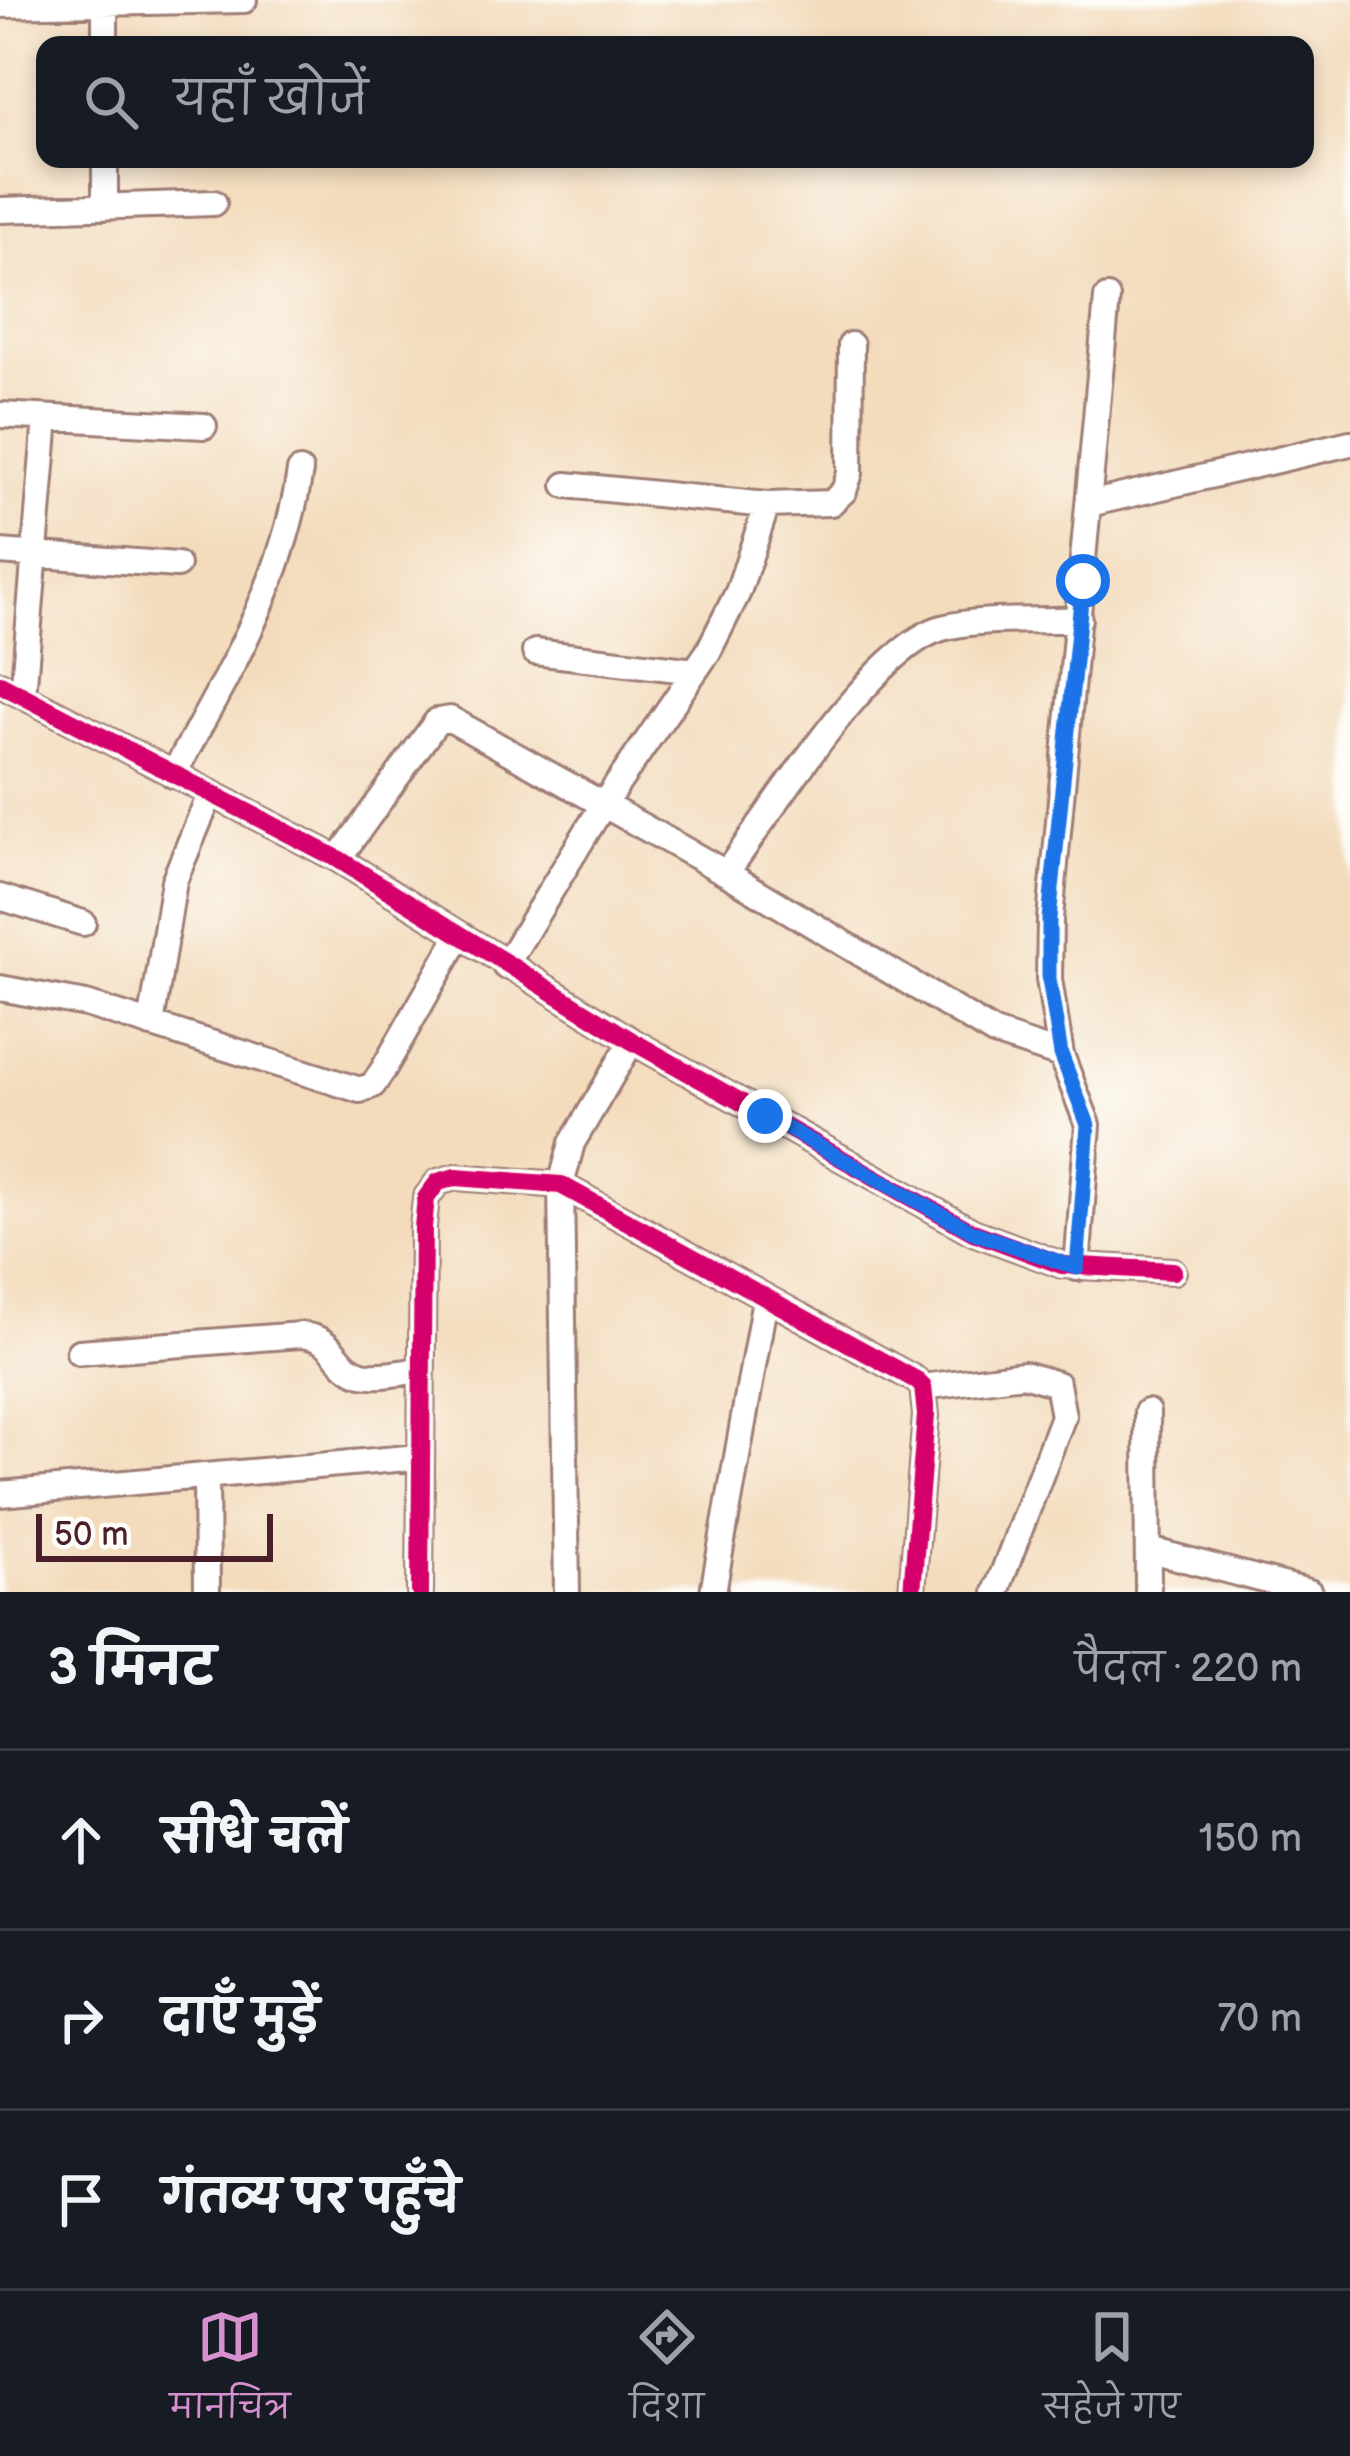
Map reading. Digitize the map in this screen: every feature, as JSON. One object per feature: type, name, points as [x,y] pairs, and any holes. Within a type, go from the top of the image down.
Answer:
[{"type":"street","points":[[0,5],[105,7],[244,0]]},
{"type":"street","points":[[105,7],[105,36]]},
{"type":"street","points":[[105,168],[105,207]]},
{"type":"street","points":[[0,210],[214,203]]},
{"type":"street","points":[[1077,1268],[1088,1125],[1061,1054],[1049,979],[1049,919],[1107,298]]},
{"type":"street","points":[[566,485],[767,505],[831,503],[844,491],[850,473],[851,345]]},
{"type":"street","points":[[0,415],[204,427]]},
{"type":"street","points":[[46,418],[35,553],[12,690],[209,797],[338,859],[458,938],[632,1041],[973,1232],[1077,1268],[1173,1271]]},
{"type":"street","points":[[1089,504],[1350,443]]},
{"type":"street","points":[[173,775],[260,616],[292,524],[300,471]]},
{"type":"street","points":[[505,966],[603,805],[695,670],[737,592],[767,505]]},
{"type":"street","points":[[0,552],[177,566]]},
{"type":"street","points":[[726,873],[873,677],[904,645],[943,628],[1079,620]]},
{"type":"street","points":[[535,652],[695,670]]},
{"type":"street","points":[[338,859],[437,721],[450,719],[726,873],[994,1033],[1061,1054]]},
{"type":"street","points":[[151,1025],[174,881],[209,797]]},
{"type":"street","points":[[0,897],[83,923]]},
{"type":"street","points":[[0,988],[86,1004],[360,1090],[373,1085],[383,1070],[458,938]]},
{"type":"street","points":[[567,1592],[561,1185],[572,1143],[632,1041]]},
{"type":"street","points":[[420,1592],[426,1198],[438,1183],[475,1177],[561,1185],[908,1373],[923,1387],[926,1415],[912,1592]]},
{"type":"street","points":[[712,1592],[765,1299]]},
{"type":"street","points":[[80,1352],[300,1334],[330,1342],[349,1367],[362,1374],[420,1370]]},
{"type":"street","points":[[923,1387],[1044,1376],[1057,1384],[1063,1399],[1063,1416],[996,1592]]},
{"type":"street","points":[[1147,1412],[1148,1592]]},
{"type":"street","points":[[0,1494],[419,1457]]},
{"type":"street","points":[[206,1476],[207,1592]]},
{"type":"street","points":[[1150,1550],[1309,1592]]},
{"type":"cycle path","points":[[0,684],[338,859],[632,1041],[973,1232],[1062,1265],[1173,1271]]},
{"type":"cycle path","points":[[420,1592],[423,1227],[426,1198],[438,1182],[456,1177],[561,1185],[916,1380],[923,1387],[926,1415],[912,1592]]},
{"type":"route","points":[[765,1116],[973,1232],[1010,1249],[1077,1268],[1088,1125],[1061,1054],[1049,979],[1049,919],[1083,581]]}]
